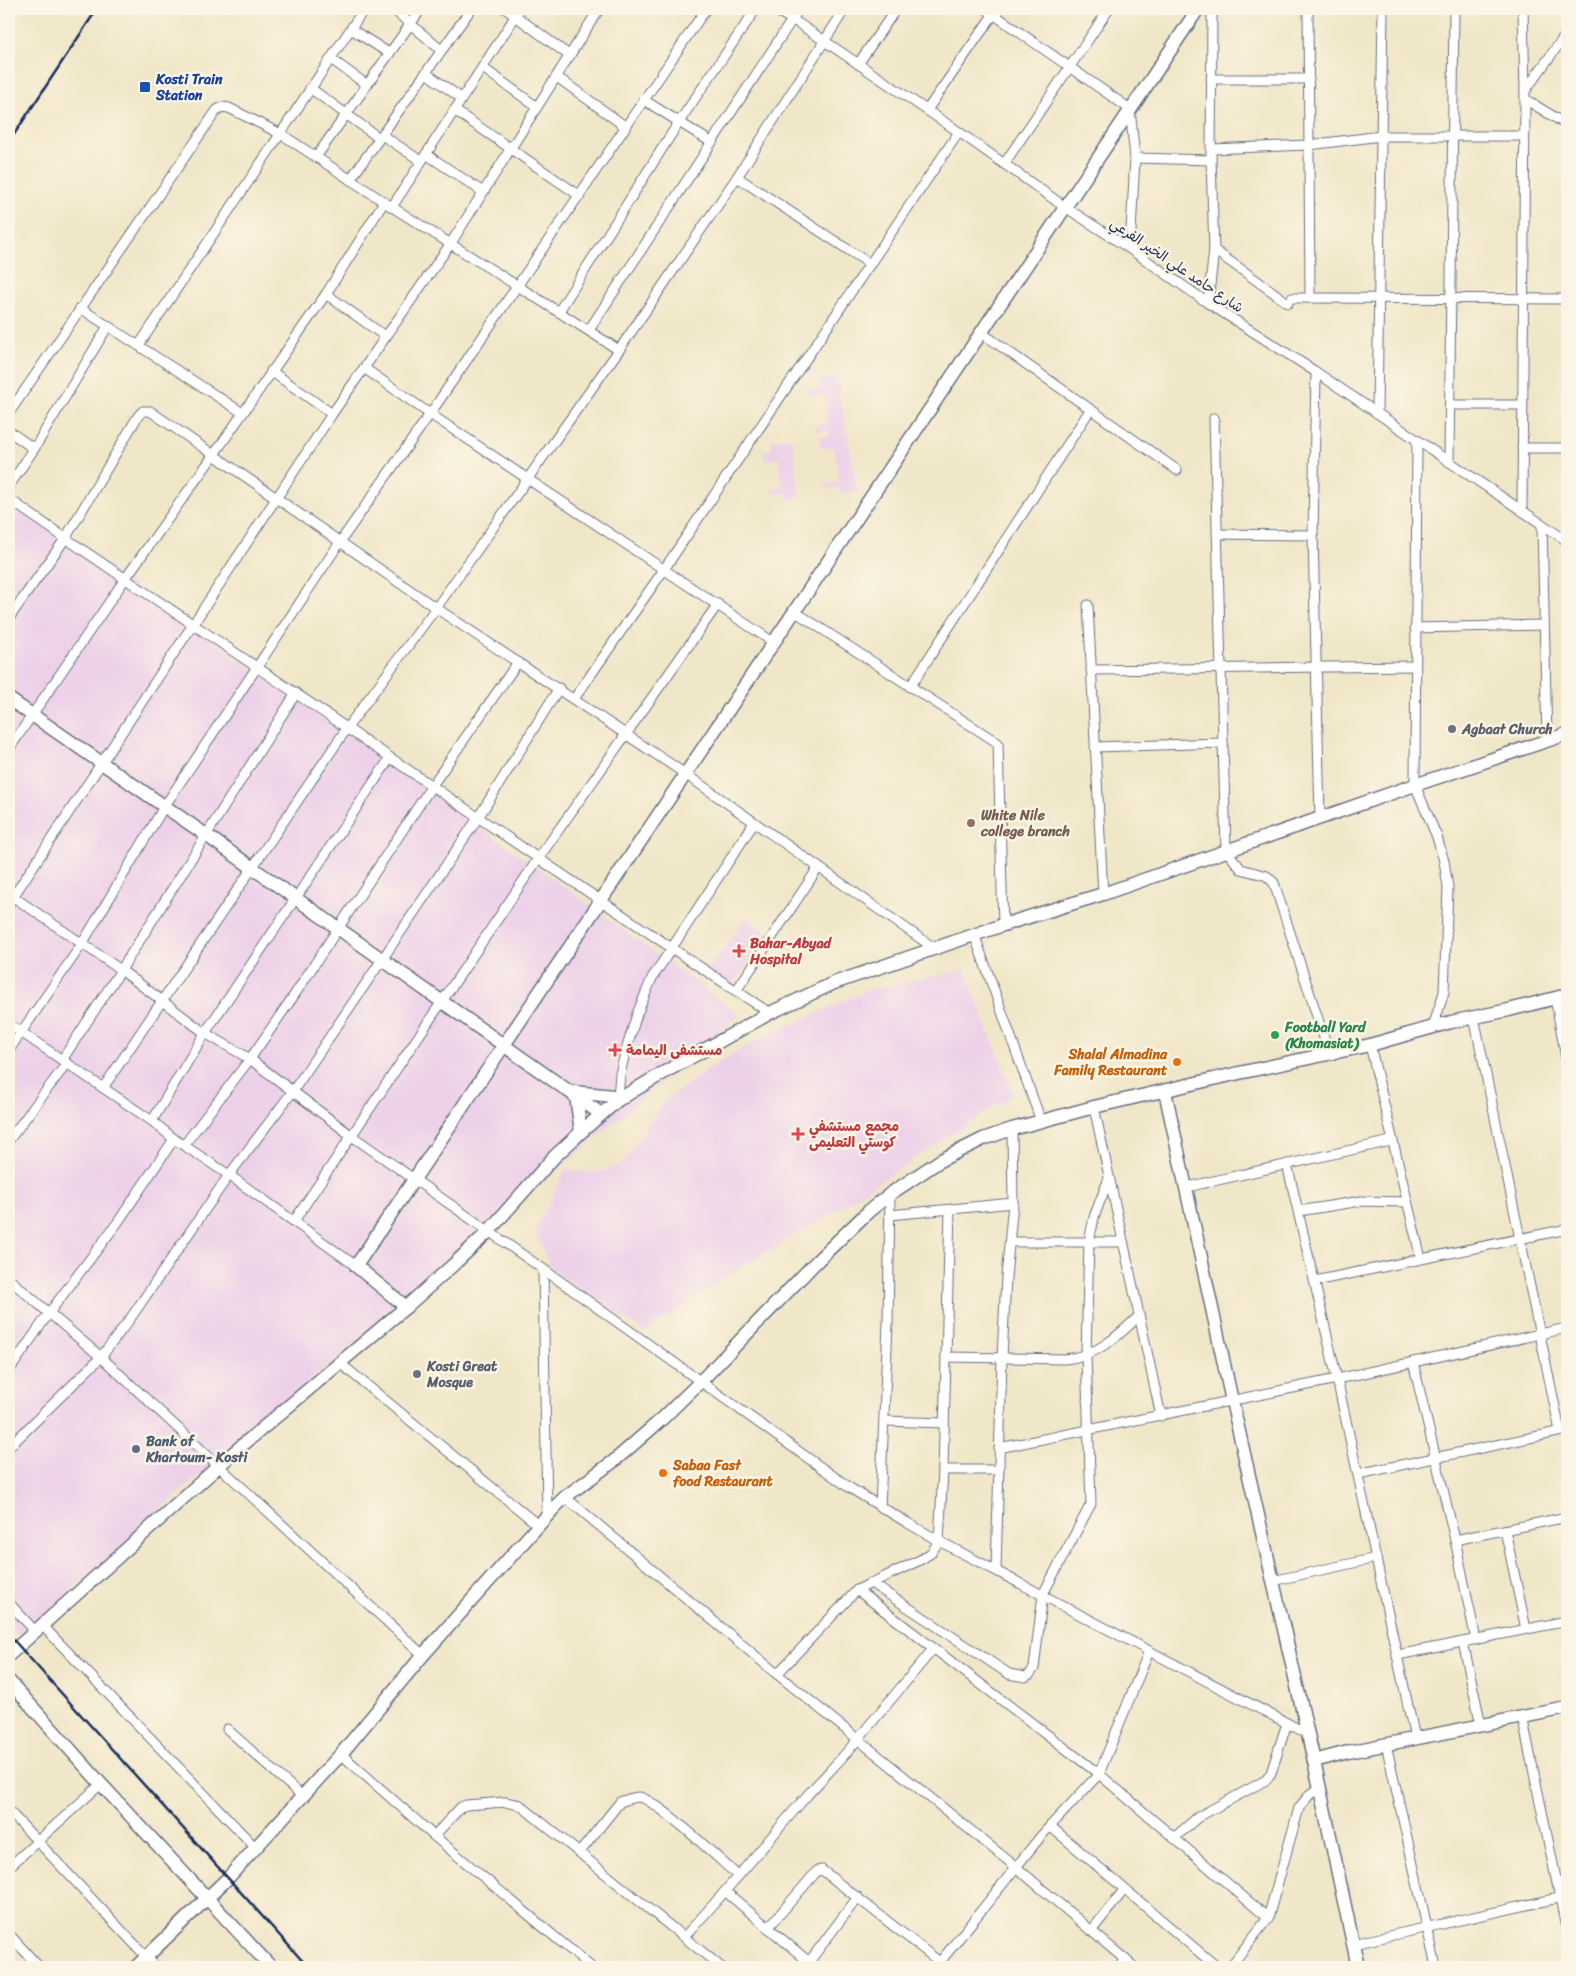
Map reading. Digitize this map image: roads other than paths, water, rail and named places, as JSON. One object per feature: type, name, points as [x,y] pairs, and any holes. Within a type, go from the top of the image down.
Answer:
[{"type":"main road","points":[[406,1308],[356,1266],[1198,9]]},
{"type":"main road","points":[[9,699],[206,835],[601,1114]]},
{"type":"main road","points":[[9,1655],[218,1466],[406,1308],[488,1232],[554,1157],[621,1097],[770,1013],[834,983],[1003,924],[1103,894],[1567,734]]},
{"type":"main road","points":[[136,1967],[227,1879],[340,1754],[423,1655],[542,1520],[565,1497],[638,1441],[701,1381],[843,1235],[890,1194],[942,1160],[983,1140],[1012,1129],[1094,1107],[1329,1053],[1370,1046],[1433,1027],[1561,996]]},
{"type":"main road","points":[[1165,1091],[1358,1967]]},
{"type":"main road","points":[[573,1094],[621,1097]]},
{"type":"main road","points":[[573,1094],[581,1132]]},
{"type":"main road","points":[[9,1680],[101,1784],[271,1967]]},
{"type":"main road","points":[[1314,1761],[1386,1744],[1567,1708]]},
{"type":"street","points":[[138,345],[310,88],[352,30],[364,9]]},
{"type":"street","points":[[393,9],[441,50]]},
{"type":"street","points":[[316,157],[421,9]]},
{"type":"street","points":[[350,180],[471,9]]},
{"type":"street","points":[[506,9],[518,12],[570,56]]},
{"type":"street","points":[[9,1050],[82,944],[164,807],[340,542],[580,196],[706,9]]},
{"type":"street","points":[[559,311],[679,122],[756,9]]},
{"type":"street","name":"شارع حامد علي الخير الفرعي","points":[[772,9],[792,20],[927,110],[1065,207],[1208,303],[1316,372],[1567,541]]},
{"type":"street","points":[[589,330],[799,9]]},
{"type":"street","points":[[103,1088],[347,728],[436,608],[737,177],[845,9]]},
{"type":"street","points":[[858,64],[896,9]]},
{"type":"street","points":[[1004,164],[1109,9]]},
{"type":"street","points":[[1208,303],[1214,250],[1211,160],[1212,9]]},
{"type":"street","points":[[1308,9],[1310,298]]},
{"type":"street","points":[[1377,413],[1383,9]]},
{"type":"street","points":[[1449,462],[1454,9]]},
{"type":"street","points":[[1522,511],[1522,298],[1525,95],[1523,9]]},
{"type":"street","points":[[595,10],[570,56],[451,243],[332,414],[10,898],[121,970],[205,1032],[250,1059],[352,1136],[543,1269],[850,1488],[939,1541],[1308,1734]]},
{"type":"street","points":[[927,110],[992,10],[1130,108],[1135,158],[1130,249]]},
{"type":"street","points":[[9,749],[124,579],[213,456],[388,204],[424,157],[518,12]]},
{"type":"street","points":[[352,30],[389,53]]},
{"type":"street","points":[[1525,95],[1567,32]]},
{"type":"street","points":[[331,59],[367,85]]},
{"type":"street","points":[[483,68],[537,107]]},
{"type":"street","points":[[426,73],[461,98]]},
{"type":"street","points":[[557,77],[626,127]]},
{"type":"street","points":[[1211,79],[1309,79]]},
{"type":"street","points":[[310,88],[380,137],[424,157],[483,192]]},
{"type":"street","points":[[1525,95],[1567,125]]},
{"type":"street","points":[[644,100],[711,142]]},
{"type":"street","points":[[9,413],[217,110],[222,107],[229,108],[281,134],[618,350]]},
{"type":"street","points":[[454,110],[580,196]]},
{"type":"street","points":[[574,699],[665,568],[959,132]]},
{"type":"street","points":[[1211,150],[1309,145],[1381,136],[1524,136]]},
{"type":"street","points":[[1135,158],[1211,160]]},
{"type":"street","points":[[737,177],[870,264]]},
{"type":"street","points":[[1214,250],[1290,301],[1310,298],[1567,298]]},
{"type":"street","points":[[326,294],[386,337]]},
{"type":"street","points":[[80,308],[243,413]]},
{"type":"street","points":[[9,486],[34,449],[108,326]]},
{"type":"street","points":[[982,333],[1176,470]]},
{"type":"street","points":[[364,368],[773,642]]},
{"type":"street","points":[[271,371],[332,414]]},
{"type":"street","points":[[1316,372],[1313,535],[1320,818]]},
{"type":"street","points":[[1450,404],[1522,405]]},
{"type":"street","points":[[910,686],[1090,410]]},
{"type":"street","points":[[9,618],[65,539],[138,416],[143,411],[150,411],[436,608],[559,688],[934,948]]},
{"type":"street","points":[[1214,418],[1226,850],[1241,869],[1267,876],[1274,883],[1329,1053]]},
{"type":"street","points":[[9,431],[34,449]]},
{"type":"street","points":[[1417,440],[1415,785],[1437,837],[1444,861],[1448,887],[1444,992],[1433,1027]]},
{"type":"street","points":[[1522,448],[1567,448]]},
{"type":"street","points":[[9,500],[296,693],[431,787],[770,1013]]},
{"type":"street","points":[[1542,524],[1547,741]]},
{"type":"street","points":[[1217,534],[1313,535]]},
{"type":"street","points":[[294,1221],[538,859],[718,604]]},
{"type":"street","points":[[1088,605],[1103,894]]},
{"type":"street","points":[[794,611],[998,743],[1003,924]]},
{"type":"street","points":[[1415,628],[1543,625]]},
{"type":"street","points":[[184,1145],[250,1059],[339,929],[431,787],[518,662]]},
{"type":"street","points":[[1091,670],[1415,666]]},
{"type":"street","points":[[9,1447],[101,1357],[130,1319],[229,1175],[293,1091],[478,818],[559,688]]},
{"type":"street","points":[[9,1140],[64,1061],[296,693]]},
{"type":"street","points":[[1095,747],[1223,743]]},
{"type":"street","points":[[152,1121],[205,1032],[297,899],[390,758]]},
{"type":"street","points":[[621,1097],[624,1057],[637,1014],[652,978],[754,823]]},
{"type":"street","points":[[736,991],[818,868]]},
{"type":"street","points":[[974,934],[1041,1121]]},
{"type":"street","points":[[1561,996],[1567,1063]]},
{"type":"street","points":[[1358,1474],[1564,1430],[1540,1334],[1474,1017]]},
{"type":"street","points":[[9,1024],[152,1121],[174,1139],[229,1175],[356,1266]]},
{"type":"street","points":[[1370,1046],[1421,1259]]},
{"type":"street","points":[[1094,1107],[1161,1416]]},
{"type":"street","points":[[996,1570],[1002,1358],[1013,1203],[1012,1129]]},
{"type":"street","points":[[9,1371],[49,1313],[118,1222],[174,1139]]},
{"type":"street","points":[[1187,1187],[1392,1141]]},
{"type":"street","points":[[1287,1164],[1338,1379],[1415,1738]]},
{"type":"street","points":[[871,1583],[1009,1674],[1025,1677],[1034,1668],[1043,1594],[1091,1504],[1087,1430],[1086,1355],[1088,1242],[1094,1217],[1109,1178]]},
{"type":"street","points":[[880,1507],[885,1422],[890,1194]]},
{"type":"street","points":[[1299,1212],[1353,1202],[1385,1200],[1406,1202]]},
{"type":"street","points":[[890,1216],[1013,1203]]},
{"type":"street","points":[[777,1674],[857,1590],[920,1560],[931,1553],[939,1541],[943,1470],[950,1210]]},
{"type":"street","points":[[1315,1281],[1567,1229]]},
{"type":"street","points":[[1010,1242],[1123,1242]]},
{"type":"street","points":[[542,1520],[543,1269]]},
{"type":"street","points":[[9,1280],[101,1357],[423,1655]]},
{"type":"street","points":[[946,1357],[1065,1359],[1086,1355],[1112,1341],[1139,1316]]},
{"type":"street","points":[[999,1448],[1338,1379],[1567,1328]]},
{"type":"street","points":[[1413,1362],[1455,1540],[1476,1640]]},
{"type":"street","points":[[340,1364],[542,1520]]},
{"type":"street","points":[[885,1422],[944,1423]]},
{"type":"street","points":[[943,1470],[999,1470]]},
{"type":"street","points":[[565,1497],[777,1674],[1016,1867],[1134,1967]]},
{"type":"street","points":[[1455,1540],[1567,1517]]},
{"type":"street","points":[[1505,1530],[1526,1629]]},
{"type":"street","points":[[1272,1581],[1376,1558]]},
{"type":"street","points":[[857,1590],[1099,1774],[1268,1918]]},
{"type":"street","points":[[9,1603],[39,1628],[255,1847]]},
{"type":"street","points":[[1398,1655],[1567,1621]]},
{"type":"street","points":[[1463,1642],[1480,1725]]},
{"type":"street","points":[[684,1937],[726,1892],[810,1792],[859,1740],[934,1648]]},
{"type":"street","points":[[768,1928],[819,1870],[824,1870],[940,1966],[1016,1867],[1050,1826],[1099,1774],[1149,1651]]},
{"type":"street","points":[[1522,1716],[1564,1896],[1567,1931]]},
{"type":"street","points":[[1174,1838],[1198,1817],[1266,1780],[1288,1723]]},
{"type":"street","points":[[227,1729],[302,1796]]},
{"type":"street","points":[[1386,1744],[1436,1967]]},
{"type":"street","points":[[340,1754],[590,1967]]},
{"type":"street","points":[[9,1868],[101,1784]]},
{"type":"street","points":[[1230,1967],[1268,1918],[1299,1808],[1310,1794],[1320,1789]]},
{"type":"street","points":[[580,1852],[620,1802],[640,1797],[673,1819],[738,1876]]},
{"type":"street","points":[[434,1836],[461,1807],[466,1805],[505,1802],[525,1807],[720,1967]]},
{"type":"street","points":[[9,1810],[156,1967]]},
{"type":"street","points":[[1050,1826],[1217,1967]]},
{"type":"street","points":[[1092,1930],[1124,1890]]},
{"type":"street","points":[[726,1892],[812,1965],[858,1897]]},
{"type":"street","points":[[1353,1944],[1564,1896]]},
{"type":"street","points":[[9,1934],[39,1967]]},
{"type":"street","points":[[1118,1967],[1125,1959]]},
{"type":"railway","points":[[9,142],[97,9]]},
{"type":"railway","points":[[9,1635],[308,1967]]},
{"type":"place","name":"Kosti Train Station","points":[[145,87]]},
{"type":"place","name":"Agbaat Church","points":[[1452,729]]},
{"type":"place","name":"White Nile college branch","points":[[971,823]]},
{"type":"place","name":"Bahar-Abyad Hospital","points":[[739,951]]},
{"type":"place","name":"Football Yard (Khomasiat)","points":[[1275,1035]]},
{"type":"place","name":"مستشفى اليمامة","points":[[615,1050]]},
{"type":"place","name":"Shalal Almadina Family Restaurant","points":[[1177,1062]]},
{"type":"place","name":"مجمع مستشفي كوستي التعليمى","points":[[798,1134]]},
{"type":"place","name":"Kosti Great Mosque","points":[[417,1374]]},
{"type":"place","name":"Bank of Khartoum- Kosti","points":[[136,1449]]},
{"type":"place","name":"Sabaa Fast food Restaurant","points":[[663,1473]]}]
